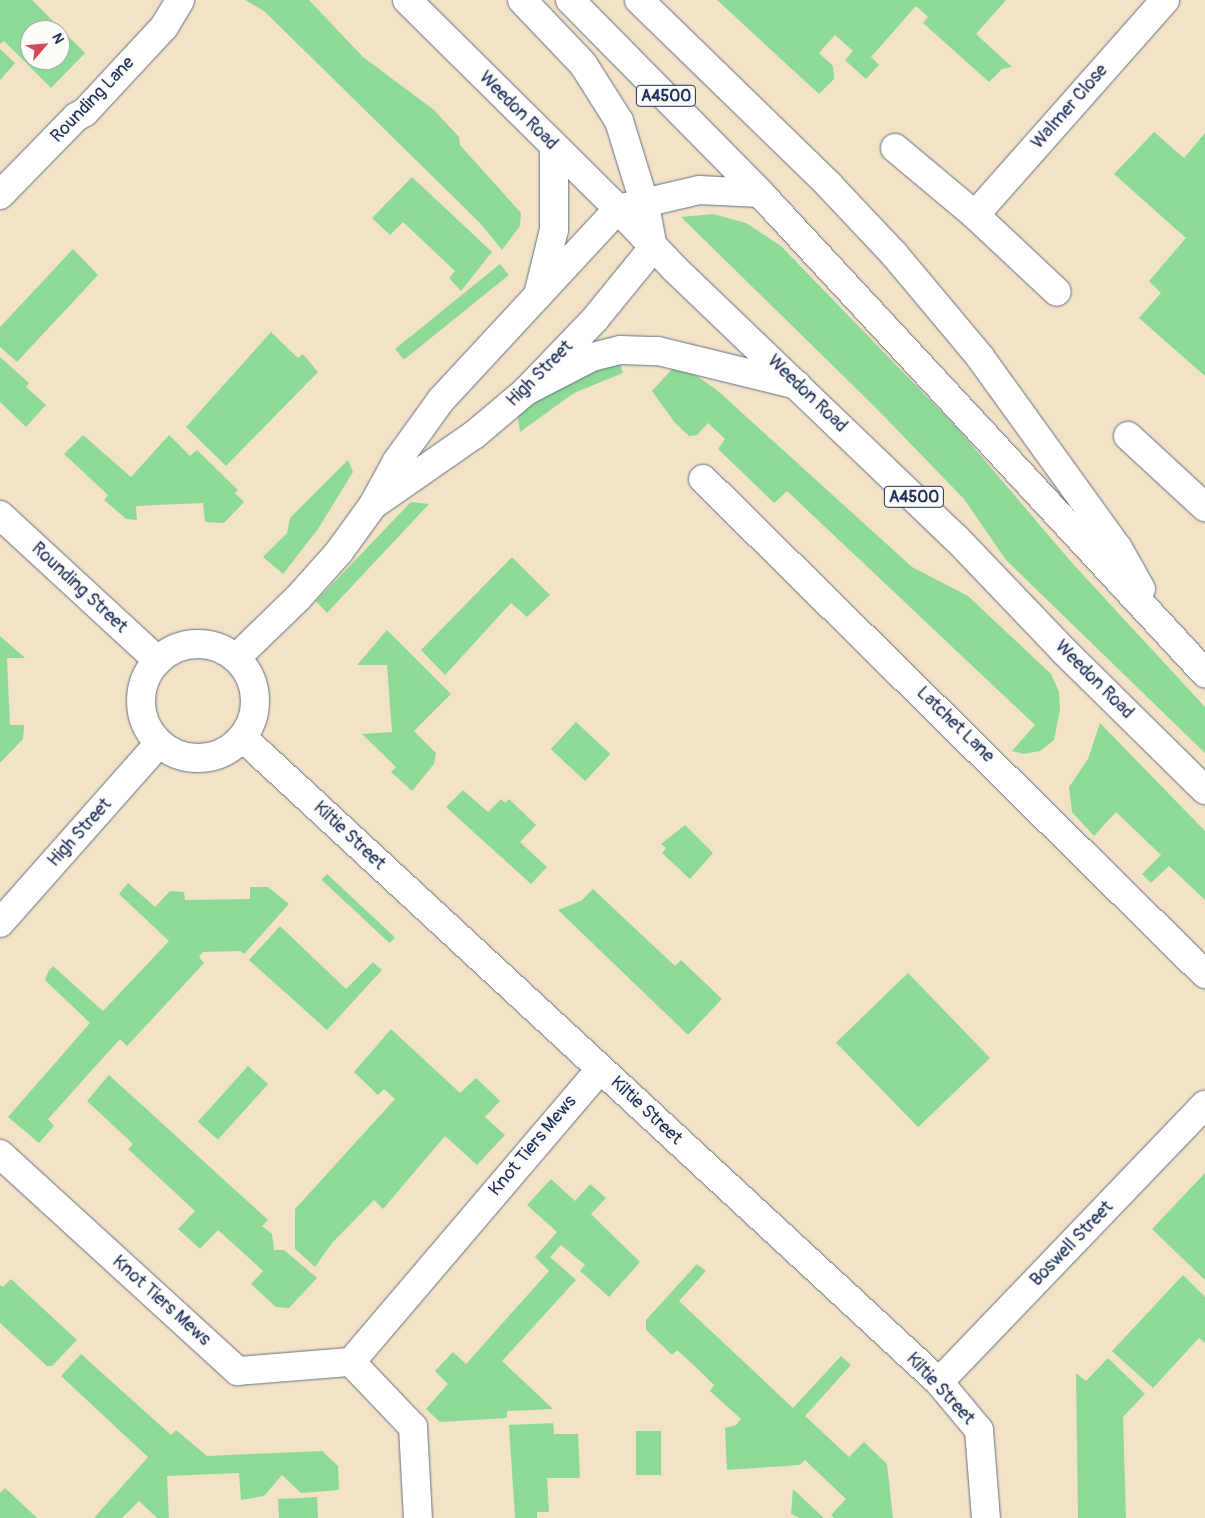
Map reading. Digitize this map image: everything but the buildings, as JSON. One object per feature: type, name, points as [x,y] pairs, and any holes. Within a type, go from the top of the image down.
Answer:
[{"type":"main road","name":"Rounding Lane","points":[[0,195],[76,117],[85,112],[164,27],[180,0]]},
{"type":"main road","name":"Weedon Road","points":[[407,0],[618,209],[653,248],[800,386],[956,538],[1064,651],[1205,790]]},
{"type":"main road","points":[[522,0],[583,64],[619,121],[645,205],[653,248]]},
{"type":"main road","name":"A4500","points":[[570,0],[760,194],[1205,673]]},
{"type":"main road","points":[[639,0],[894,254],[980,357],[1070,481],[1118,548],[1166,631]]},
{"type":"main road","name":"Walmer Close","points":[[975,215],[1165,0]]},
{"type":"main road","points":[[538,295],[554,230],[554,147]]},
{"type":"main road","points":[[895,148],[975,215],[1057,292]]},
{"type":"main road","points":[[618,209],[645,205],[699,190],[760,194]]},
{"type":"main road","name":"High Street","points":[[236,658],[316,579],[339,552],[372,505],[397,461],[440,400],[618,209]]},
{"type":"main road","name":"High Street","points":[[372,505],[474,435],[526,391],[595,319],[653,248]]},
{"type":"main road","points":[[526,391],[592,357],[620,350],[658,351],[800,386]]},
{"type":"main road","points":[[1128,436],[1205,507]]},
{"type":"main road","name":"Latchet Lane","points":[[703,479],[1205,974]]},
{"type":"main road","name":"Rounding Street","points":[[0,516],[158,661]]},
{"type":"main road","points":[[204,644],[236,658],[253,688],[255,705],[242,737],[229,749],[211,757],[193,758],[175,753],[159,743],[148,728],[141,712],[144,684],[158,661],[171,650],[188,645],[204,644]]},
{"type":"main road","name":"Kiltie Street","points":[[242,737],[939,1382],[979,1430],[986,1518]]},
{"type":"main road","name":"High Street","points":[[0,923],[159,743]]},
{"type":"main road","name":"Knot Tiers Mews","points":[[0,1154],[238,1371],[351,1362],[600,1069]]},
{"type":"main road","name":"Boswell Street","points":[[939,1382],[1205,1105]]},
{"type":"main road","points":[[351,1362],[414,1427],[418,1518]]},
{"type":"green space","points":[[0,0],[32,0],[52,20],[20,20],[20,57],[4,41],[0,44]]},
{"type":"green space","points":[[245,0],[309,0],[363,57],[434,110],[459,137],[460,145],[521,213],[520,226],[502,250],[480,223],[264,11]]},
{"type":"green space","points":[[717,0],[1006,0],[976,34],[1012,67],[1002,69],[989,82],[923,23],[928,17],[916,6],[871,57],[879,65],[866,79],[845,60],[853,51],[835,35],[819,53],[833,66],[834,79],[819,94]]},
{"type":"green space","points":[[70,38],[85,53],[70,68]]},
{"type":"green space","points":[[0,49],[15,63],[0,80]]},
{"type":"green space","points":[[33,70],[68,70],[51,88]]},
{"type":"green space","points":[[1154,132],[1184,158],[1205,133],[1205,376],[1139,318],[1161,293],[1149,281],[1186,238],[1114,174]]},
{"type":"green space","points":[[412,177],[492,252],[461,291],[449,278],[455,271],[403,222],[390,235],[372,218]]},
{"type":"green space","points":[[713,214],[746,223],[781,246],[957,428],[1073,564],[1205,707],[1205,753],[1006,560],[964,499],[875,407],[681,217]]},
{"type":"green space","points":[[73,249],[98,275],[17,362],[0,347],[0,327]]},
{"type":"green space","points":[[500,264],[509,275],[404,360],[395,349]]},
{"type":"green space","points":[[271,332],[298,358],[303,354],[318,372],[226,466],[186,427]]},
{"type":"green space","points":[[0,357],[29,383],[26,387],[46,405],[26,427],[0,402]]},
{"type":"green space","points":[[619,360],[623,373],[574,393],[520,432],[517,412],[538,394]]},
{"type":"green space","points":[[674,367],[697,376],[718,391],[912,567],[968,596],[1051,674],[1059,692],[1060,709],[1054,740],[1040,751],[1024,754],[1012,751],[1035,725],[787,491],[774,503],[718,449],[725,439],[708,423],[697,435],[689,436],[675,423],[652,391]]},
{"type":"green space","points":[[83,435],[131,477],[169,435],[190,456],[197,450],[238,490],[235,493],[244,502],[224,523],[205,522],[203,503],[136,506],[137,520],[126,519],[104,500],[108,495],[64,454]]},
{"type":"green space","points":[[348,460],[353,472],[318,529],[283,574],[263,557],[287,533],[290,518]]},
{"type":"green space","points":[[411,502],[429,504],[327,613],[316,601]]},
{"type":"green space","points":[[512,557],[550,595],[527,617],[511,603],[445,675],[421,650]]},
{"type":"green space","points":[[387,630],[451,694],[414,731],[436,753],[434,764],[412,791],[391,772],[396,767],[362,734],[392,732],[387,665],[357,665]]},
{"type":"green space","points":[[0,636],[25,658],[7,658],[10,725],[24,725],[23,739],[0,763]]},
{"type":"green space","points":[[576,722],[610,754],[585,781],[551,749]]},
{"type":"green space","points":[[1100,723],[1205,831],[1205,900],[1169,866],[1151,883],[1142,874],[1161,855],[1116,812],[1094,836],[1072,812],[1069,787],[1088,759]]},
{"type":"green space","points":[[463,790],[488,812],[501,799],[505,803],[509,799],[536,825],[520,842],[547,867],[531,884],[446,807]]},
{"type":"green space","points":[[685,825],[713,853],[690,879],[662,853],[666,848],[661,844]]},
{"type":"green space","points":[[327,874],[395,937],[390,943],[322,880]]},
{"type":"green space","points":[[128,883],[155,907],[170,891],[184,892],[185,900],[250,899],[250,887],[268,887],[289,904],[244,954],[240,951],[203,952],[199,957],[204,963],[156,1015],[127,1046],[120,1039],[48,1119],[54,1126],[39,1143],[8,1117],[90,1023],[45,980],[48,972],[53,966],[103,1011],[169,941],[119,894]]},
{"type":"green space","points":[[593,889],[675,966],[681,960],[722,999],[688,1035],[558,910],[581,901]]},
{"type":"green space","points":[[280,926],[346,989],[373,962],[382,970],[327,1030],[249,960]]},
{"type":"green space","points":[[908,973],[990,1058],[918,1127],[836,1042]]},
{"type":"green space","points":[[391,1029],[460,1093],[476,1078],[500,1101],[485,1117],[505,1135],[477,1165],[445,1136],[383,1209],[374,1200],[332,1243],[315,1267],[295,1249],[295,1209],[395,1099],[384,1089],[378,1095],[354,1072]]},
{"type":"green space","points":[[248,1066],[268,1084],[218,1140],[198,1122]]},
{"type":"green space","points":[[109,1075],[268,1220],[262,1226],[272,1234],[274,1250],[284,1250],[317,1278],[289,1308],[276,1307],[251,1284],[263,1271],[218,1230],[200,1249],[178,1229],[195,1211],[128,1149],[133,1144],[87,1101]]},
{"type":"green space","points":[[1205,1173],[1205,1280],[1152,1229]]},
{"type":"green space","points":[[551,1179],[575,1201],[590,1184],[606,1198],[591,1214],[640,1262],[609,1297],[580,1271],[585,1265],[561,1245],[550,1257],[576,1280],[502,1361],[553,1409],[507,1411],[507,1418],[440,1422],[426,1409],[448,1384],[435,1371],[453,1352],[466,1364],[549,1271],[535,1257],[557,1232],[527,1205]]},
{"type":"green space","points":[[697,1264],[706,1271],[679,1301],[793,1408],[841,1356],[851,1365],[805,1416],[849,1457],[864,1442],[887,1464],[893,1518],[834,1518],[831,1515],[846,1499],[805,1460],[800,1465],[727,1470],[725,1428],[736,1425],[741,1419],[710,1391],[714,1385],[700,1371],[677,1350],[672,1355],[646,1330],[646,1320]]},
{"type":"green space","points":[[1183,1275],[1205,1297],[1205,1343],[1199,1338],[1153,1388],[1112,1351]]},
{"type":"green space","points":[[11,1279],[77,1340],[52,1366],[47,1366],[0,1323],[0,1285],[3,1287]]},
{"type":"green space","points":[[81,1354],[171,1435],[176,1430],[207,1456],[322,1451],[338,1466],[339,1490],[301,1493],[282,1475],[264,1496],[241,1500],[239,1473],[167,1476],[169,1518],[157,1518],[139,1501],[122,1518],[94,1518],[148,1457],[61,1376]]},
{"type":"green space","points":[[1108,1358],[1145,1394],[1123,1417],[1126,1518],[1078,1518],[1076,1373],[1086,1381]]},
{"type":"green space","points":[[553,1423],[554,1434],[578,1434],[580,1478],[547,1478],[549,1512],[537,1512],[537,1518],[515,1518],[509,1425]]},
{"type":"green space","points":[[636,1431],[661,1431],[661,1475],[636,1475]]},
{"type":"green space","points":[[5,1488],[37,1518],[0,1518],[0,1493]]},
{"type":"green space","points":[[793,1489],[824,1518],[800,1518],[791,1514]]},
{"type":"green space","points":[[317,1497],[318,1518],[279,1518],[278,1499]]}]
